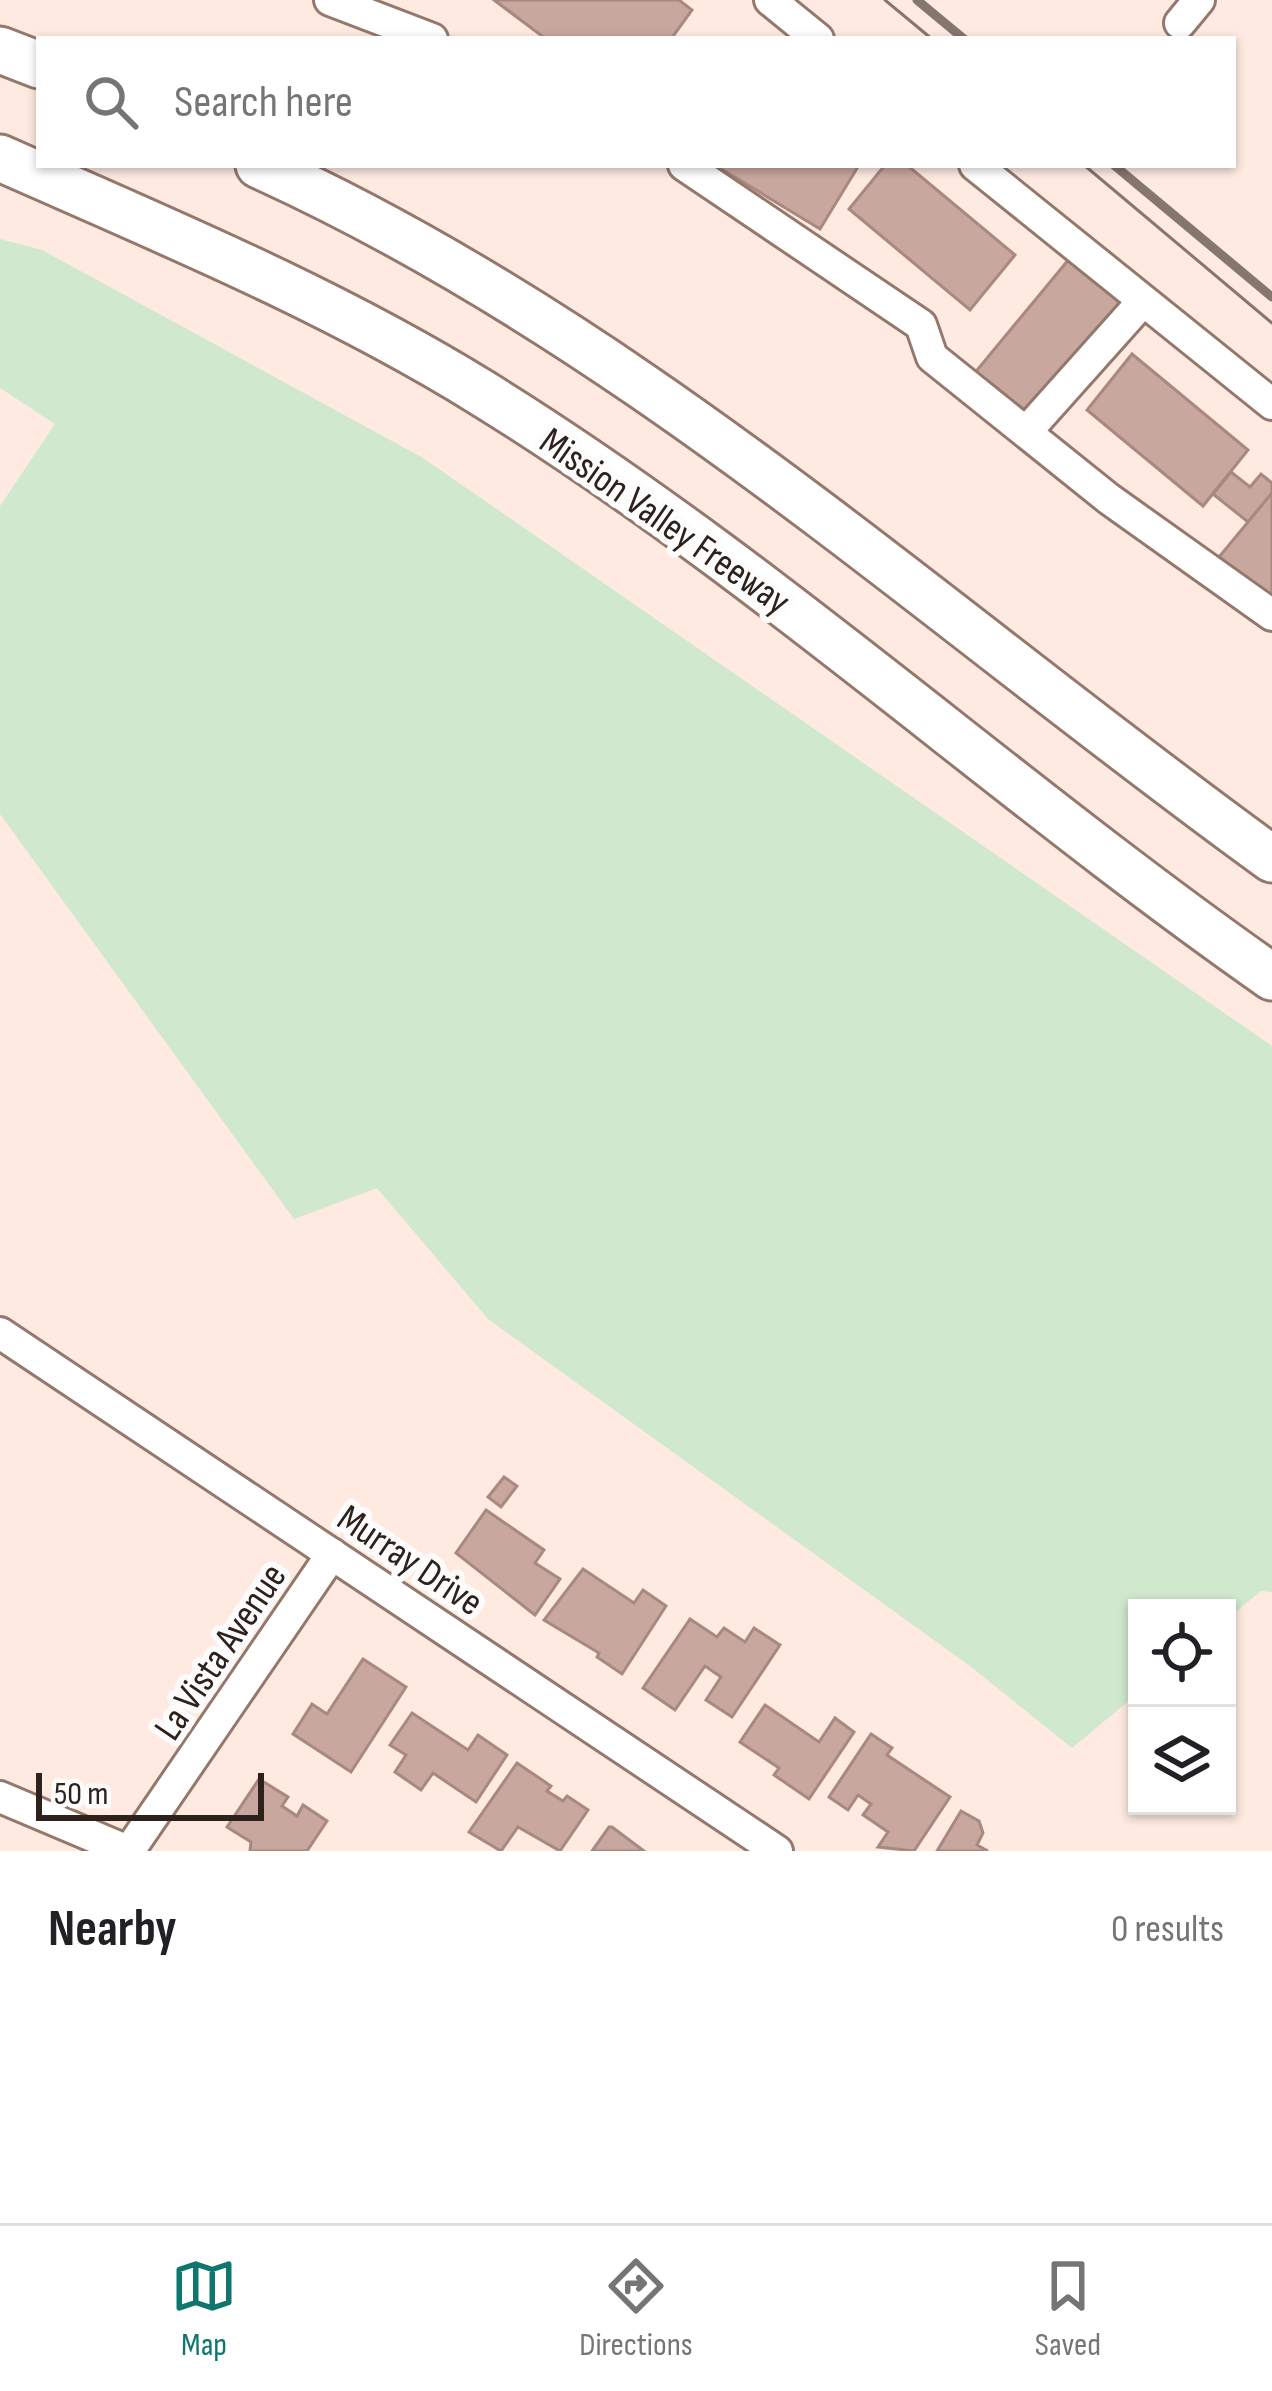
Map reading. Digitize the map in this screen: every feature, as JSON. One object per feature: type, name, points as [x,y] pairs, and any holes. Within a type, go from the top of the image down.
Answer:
[{"type":"highway","points":[[0,50],[36,64]]},
{"type":"highway","name":"Mission Valley Freeway","points":[[0,158],[234,261],[481,392],[768,588],[1272,977]]},
{"type":"highway","points":[[265,168],[526,306],[813,509],[1272,859]]},
{"type":"street","points":[[330,0],[386,10],[427,36]]},
{"type":"street","points":[[770,0],[814,36]]},
{"type":"street","points":[[688,168],[921,325],[932,357],[1272,615]]},
{"type":"street","points":[[979,168],[1272,404]]},
{"type":"street","points":[[1026,432],[1143,301]]},
{"type":"street","name":"Murray Drive","points":[[0,1333],[777,1851]]},
{"type":"street","name":"La Vista Avenue","points":[[128,1851],[332,1554]]},
{"type":"street","points":[[0,1797],[128,1851]]},
{"type":"green space","points":[[0,239],[42,250],[423,458],[1272,1046],[1272,1592],[1261,1591],[1236,1612],[1236,1599],[1128,1599],[1128,1701],[1072,1748],[970,1666],[488,1319],[377,1188],[294,1219],[0,814],[0,506],[55,424],[0,388]]},
{"type":"building","points":[[494,0],[679,0],[692,10],[673,36],[542,36]]},
{"type":"building","points":[[720,168],[857,168],[820,229]]},
{"type":"building","points":[[883,168],[911,168],[1015,255],[970,310],[849,209]]},
{"type":"building","points":[[1070,258],[1123,303],[1027,420],[973,375]]},
{"type":"building","points":[[1132,354],[1248,450],[1203,506],[1087,410]]},
{"type":"building","points":[[1231,472],[1250,487],[1261,474],[1272,483],[1272,493],[1248,522],[1213,494]]},
{"type":"building","points":[[1272,493],[1272,601],[1219,557]]},
{"type":"building","points":[[504,1477],[517,1486],[501,1507],[488,1497]]},
{"type":"building","points":[[486,1510],[544,1550],[535,1563],[560,1579],[535,1615],[456,1553]]},
{"type":"building","points":[[583,1569],[634,1603],[643,1590],[666,1606],[622,1674],[597,1657],[599,1653],[544,1620]]},
{"type":"building","points":[[690,1619],[717,1637],[724,1628],[745,1642],[754,1628],[780,1645],[732,1717],[706,1700],[721,1677],[705,1666],[675,1710],[643,1688]]},
{"type":"building","points":[[363,1659],[406,1687],[351,1772],[293,1734],[312,1704],[327,1714]]},
{"type":"building","points":[[765,1705],[819,1742],[835,1718],[854,1732],[809,1799],[774,1775],[779,1768],[740,1742]]},
{"type":"building","points":[[412,1713],[468,1750],[478,1735],[507,1755],[476,1802],[433,1773],[421,1790],[395,1772],[406,1755],[390,1745]]},
{"type":"building","points":[[871,1734],[892,1748],[887,1755],[950,1797],[914,1851],[878,1847],[888,1832],[863,1815],[871,1804],[858,1795],[848,1810],[829,1797]]},
{"type":"building","points":[[517,1763],[551,1786],[547,1791],[563,1801],[567,1796],[588,1810],[560,1851],[518,1827],[501,1851],[469,1832]]},
{"type":"building","points":[[259,1779],[288,1797],[282,1806],[297,1816],[303,1805],[327,1821],[307,1851],[250,1851],[251,1842],[227,1827]]},
{"type":"building","points":[[961,1811],[979,1821],[983,1833],[977,1845],[988,1851],[937,1851]]},
{"type":"building","points":[[612,1827],[644,1851],[592,1851]]},
{"type":"tram line","points":[[885,0],[928,36]]},
{"type":"tram line","points":[[1088,168],[1272,323]]},
{"type":"railway","points":[[917,0],[960,36]]},
{"type":"railway","points":[[1118,168],[1272,297]]}]
